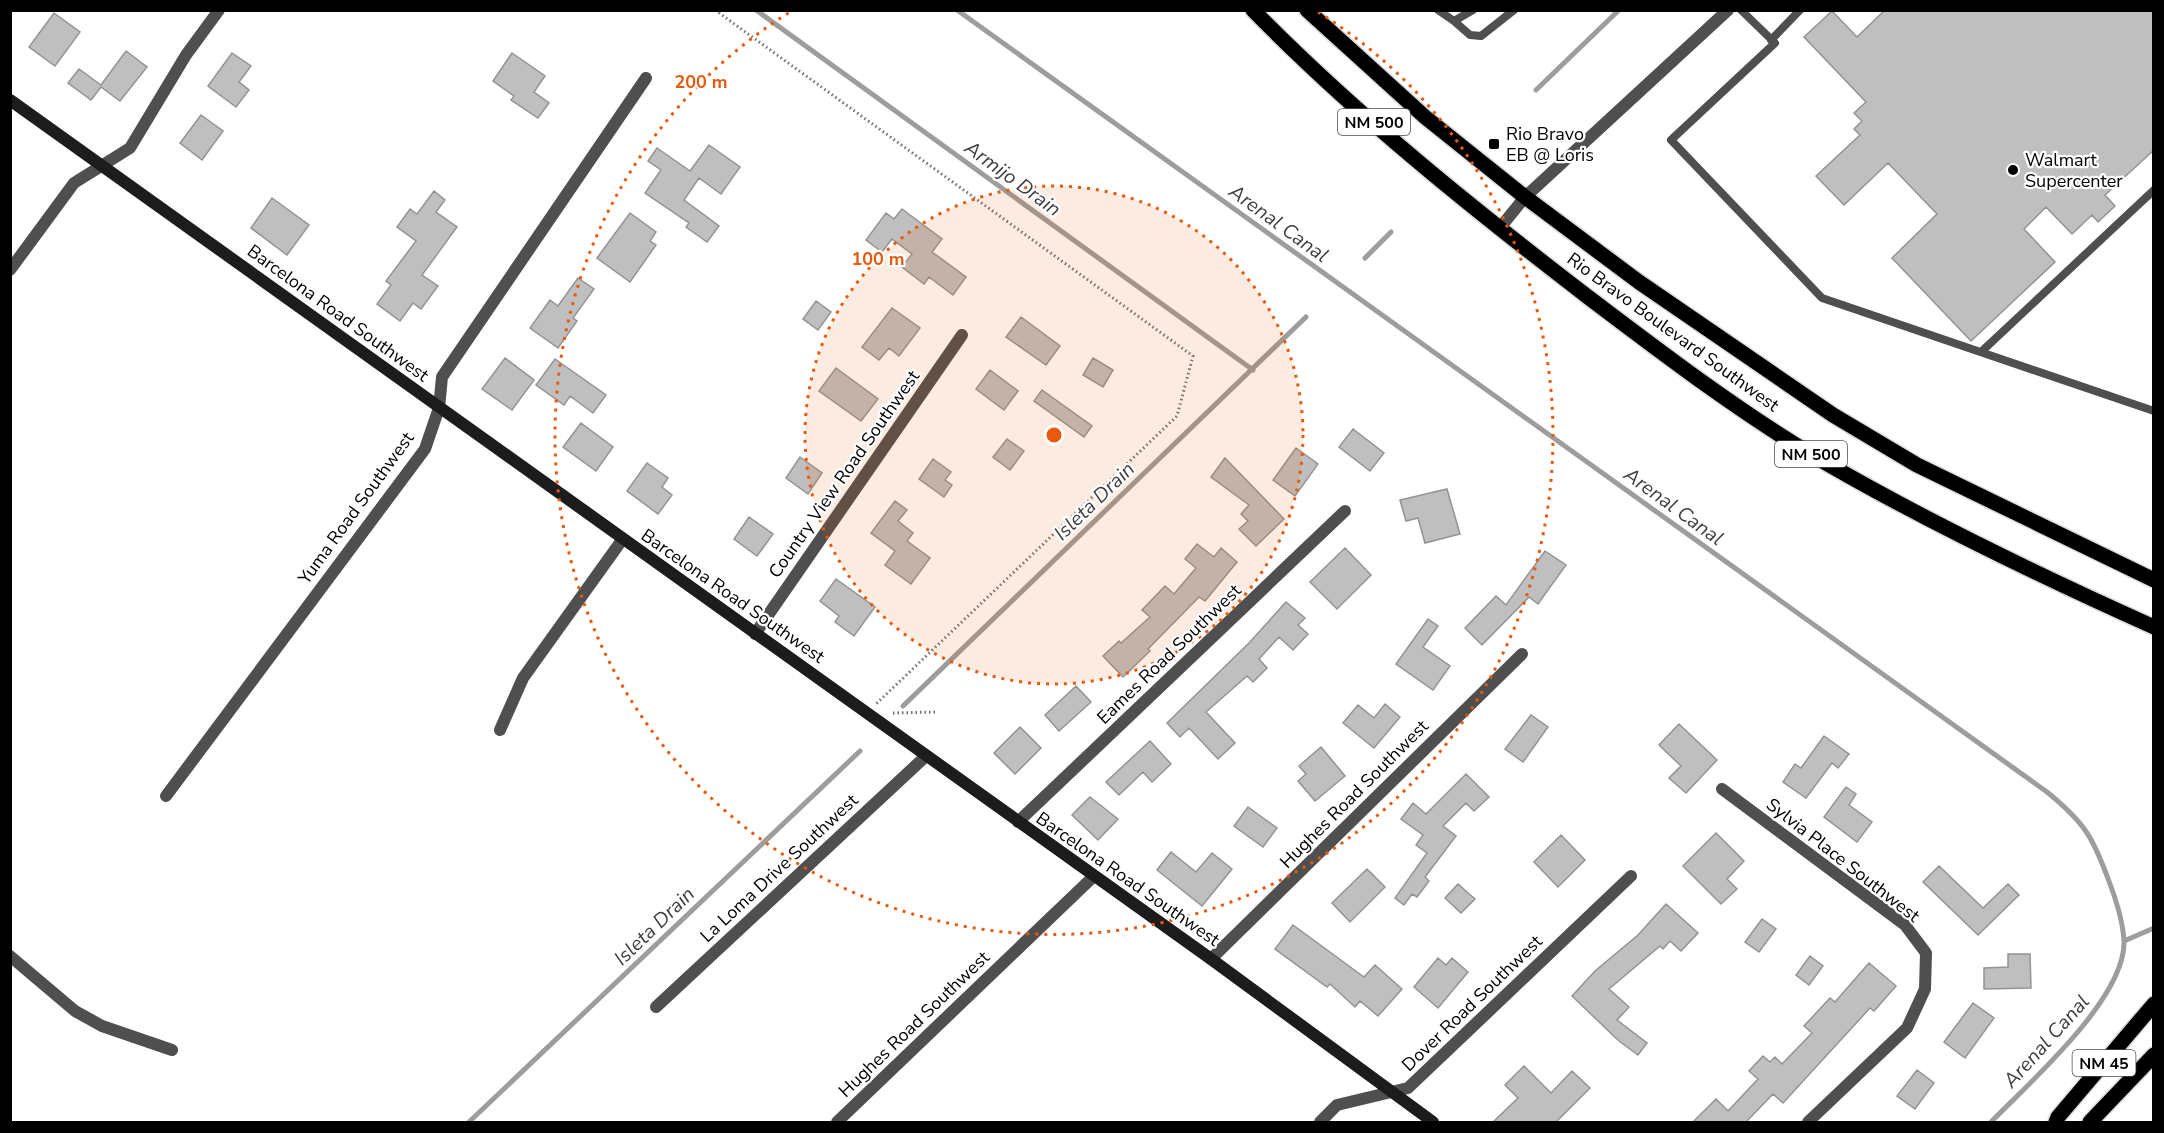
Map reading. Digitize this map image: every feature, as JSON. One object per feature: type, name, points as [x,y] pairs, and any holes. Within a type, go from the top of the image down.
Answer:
[{"type":"main road","name":"Rio Bravo Boulevard Southwest","points":[[1253,10],[1397,143],[1499,229],[1681,367],[1811,454],[1899,504],[1999,555],[2154,627]]},
{"type":"main road","name":"Rio Bravo Boulevard Southwest","points":[[1306,10],[1425,117],[1525,197],[1640,282],[1842,420],[1917,465],[2154,580]]},
{"type":"main road","name":"NM 45","points":[[2056,1122],[2154,1004]]},
{"type":"main road","name":"NM 45","points":[[2090,1122],[2154,1055]]},
{"type":"street","points":[[10,270],[74,183],[130,148],[186,55],[219,10]]},
{"type":"street","points":[[1499,229],[1525,197],[1728,10]]},
{"type":"street","name":"Yuma Road Southwest","points":[[166,796],[425,449],[439,408],[442,377],[646,78]]},
{"type":"street","name":"Barcelona Road Southwest","points":[[10,100],[622,540],[1211,959],[1433,1122]]},
{"type":"street","name":"Country View Road Southwest","points":[[755,634],[962,335]]},
{"type":"street","name":"Eames Road Southwest","points":[[1018,822],[1345,511]]},
{"type":"street","points":[[500,730],[524,678],[622,540]]},
{"type":"street","name":"Hughes Road Southwest","points":[[1211,959],[1522,654]]},
{"type":"street","name":"La Loma Drive Southwest","points":[[656,1007],[926,756]]},
{"type":"street","name":"Sylvia Place Southwest","points":[[1722,789],[1905,925],[1926,953],[1925,989],[1906,1028],[1808,1122]]},
{"type":"street","name":"Hughes Road Southwest","points":[[837,1122],[1094,876]]},
{"type":"street","name":"Dover Road Southwest","points":[[1320,1122],[1337,1105],[1408,1088],[1631,876]]},
{"type":"street","points":[[10,956],[75,1011],[102,1026],[172,1050]]},
{"type":"lane","points":[[1438,10],[1470,35],[1481,36],[1514,10]]},
{"type":"lane","points":[[1454,21],[1473,10]]},
{"type":"lane","points":[[1741,10],[1774,44],[1671,140],[1822,298],[2154,411]]},
{"type":"lane","points":[[1771,40],[1800,10]]},
{"type":"lane","points":[[1981,352],[2154,190]]},
{"type":"path","points":[[716,10],[1192,356],[1178,416],[866,713]]},
{"type":"path","points":[[866,713],[936,712]]},
{"type":"building","name":"Walmart Supercenter","points":[[1885,10],[2154,10],[2154,150],[2105,195],[2115,206],[2098,222],[2092,215],[2072,234],[2046,207],[2024,229],[2055,262],[1971,341],[1892,258],[1937,214],[1888,163],[1844,205],[1816,176],[1860,135],[1854,129],[1862,121],[1854,113],[1866,102],[1804,37],[1832,11],[1857,37]]},
{"type":"building","points":[[54,13],[80,32],[55,66],[29,47]]},
{"type":"building","points":[[126,51],[147,67],[120,101],[101,87],[91,100],[68,83],[79,69],[101,85]]},
{"type":"building","points":[[232,53],[251,66],[239,82],[249,90],[236,107],[208,86]]},
{"type":"building","points":[[512,53],[545,76],[534,92],[549,103],[538,118],[511,100],[514,96],[493,81]]},
{"type":"building","points":[[201,115],[223,131],[202,160],[180,143]]},
{"type":"building","points":[[709,145],[740,167],[721,194],[699,178],[684,200],[719,226],[707,242],[686,227],[689,223],[645,193],[661,170],[648,161],[657,148],[690,171]]},
{"type":"building","points":[[434,191],[445,200],[436,212],[457,227],[422,275],[438,286],[421,309],[413,303],[400,321],[377,304],[391,285],[386,281],[416,241],[397,227],[410,209],[417,214]]},
{"type":"building","points":[[272,198],[309,225],[287,255],[251,228]]},
{"type":"building","points":[[902,209],[942,239],[932,252],[966,277],[953,295],[929,277],[924,284],[902,267],[912,254],[892,239],[882,252],[866,240],[886,213],[894,219]]},
{"type":"building","points":[[630,213],[656,232],[650,241],[656,245],[630,282],[597,258]]},
{"type":"building","points":[[578,278],[594,289],[573,318],[577,321],[558,348],[530,328],[550,300],[558,306]]},
{"type":"building","points":[[816,301],[831,312],[818,330],[803,319]]},
{"type":"building","points":[[892,308],[920,328],[899,356],[889,348],[879,360],[862,347]]},
{"type":"building","points":[[1021,317],[1060,346],[1046,365],[1006,337]]},
{"type":"building","points":[[505,358],[534,380],[512,410],[482,389]]},
{"type":"building","points":[[1093,358],[1113,370],[1103,387],[1083,375]]},
{"type":"building","points":[[555,359],[606,395],[593,413],[570,396],[564,405],[536,385]]},
{"type":"building","points":[[836,368],[878,399],[861,421],[819,391]]},
{"type":"building","points":[[990,370],[1018,391],[1004,410],[976,389]]},
{"type":"building","points":[[1042,390],[1092,426],[1084,437],[1034,401]]},
{"type":"building","points":[[581,423],[613,447],[596,471],[563,447]]},
{"type":"building","points":[[1353,429],[1384,453],[1370,471],[1339,447]]},
{"type":"building","points":[[1007,439],[1024,451],[1010,470],[993,457]]},
{"type":"building","points":[[1296,448],[1318,464],[1295,496],[1273,480]]},
{"type":"building","points":[[800,457],[822,473],[808,494],[786,478]]},
{"type":"building","points":[[1225,458],[1284,519],[1256,546],[1239,529],[1248,521],[1241,514],[1249,505],[1211,477]]},
{"type":"building","points":[[933,459],[951,472],[945,480],[952,485],[944,497],[919,479]]},
{"type":"building","points":[[647,463],[668,478],[662,487],[672,495],[658,514],[627,491]]},
{"type":"building","points":[[1447,489],[1460,534],[1425,543],[1418,518],[1406,521],[1400,500]]},
{"type":"building","points":[[895,501],[907,510],[898,521],[913,533],[907,541],[930,558],[911,584],[885,565],[895,551],[871,533]]},
{"type":"building","points":[[749,517],[773,534],[757,556],[734,539]]},
{"type":"building","points":[[1197,544],[1214,557],[1221,548],[1237,562],[1205,601],[1199,597],[1123,677],[1103,656],[1150,617],[1142,610],[1165,586],[1174,594],[1196,568],[1185,559]]},
{"type":"building","points":[[1345,548],[1371,575],[1337,609],[1310,582]]},
{"type":"building","points":[[1545,551],[1566,565],[1538,604],[1529,597],[1482,645],[1465,628],[1496,596],[1506,605]]},
{"type":"building","points":[[836,579],[875,607],[854,636],[835,622],[839,616],[820,601]]},
{"type":"building","points":[[1286,602],[1305,618],[1298,625],[1308,634],[1293,650],[1279,637],[1259,659],[1267,668],[1253,682],[1247,676],[1206,712],[1235,743],[1218,759],[1189,728],[1180,737],[1167,723],[1249,643]]},
{"type":"building","points":[[1428,619],[1438,626],[1423,647],[1450,666],[1433,690],[1396,664]]},
{"type":"building","points":[[1076,686],[1091,702],[1059,731],[1045,715]]},
{"type":"building","points":[[1385,704],[1400,717],[1374,748],[1343,723],[1358,705],[1374,718]]},
{"type":"building","points":[[1531,715],[1548,727],[1523,762],[1505,749]]},
{"type":"building","points":[[1679,724],[1717,760],[1686,793],[1669,778],[1681,766],[1659,745]]},
{"type":"building","points":[[1020,727],[1041,748],[1015,774],[994,753]]},
{"type":"building","points":[[1824,736],[1849,754],[1838,768],[1832,763],[1806,798],[1783,782],[1795,764],[1801,768]]},
{"type":"building","points":[[1150,741],[1171,764],[1152,782],[1143,772],[1119,795],[1106,782]]},
{"type":"building","points":[[1321,747],[1345,776],[1315,801],[1298,781],[1306,774],[1299,766]]},
{"type":"building","points":[[1466,774],[1489,797],[1474,811],[1466,803],[1443,826],[1456,836],[1425,877],[1429,881],[1417,897],[1412,894],[1404,905],[1395,898],[1427,853],[1416,845],[1423,835],[1401,819],[1413,803],[1426,814]]},
{"type":"building","points":[[1846,787],[1856,794],[1849,805],[1872,822],[1857,842],[1824,817]]},
{"type":"building","points":[[1090,797],[1118,819],[1098,840],[1072,815]]},
{"type":"building","points":[[1248,807],[1277,828],[1263,847],[1234,826]]},
{"type":"building","points":[[1716,833],[1744,861],[1727,879],[1737,889],[1721,904],[1683,866]]},
{"type":"building","points":[[1561,835],[1585,860],[1558,887],[1534,862]]},
{"type":"building","points":[[1171,852],[1196,872],[1212,853],[1232,869],[1202,906],[1157,870]]},
{"type":"building","points":[[1939,866],[1983,908],[2008,884],[2019,895],[1978,935],[1923,882]]},
{"type":"building","points":[[1367,869],[1385,887],[1350,922],[1332,903]]},
{"type":"building","points":[[1458,884],[1475,899],[1461,913],[1445,898]]},
{"type":"building","points":[[1666,904],[1698,933],[1681,951],[1670,941],[1663,949],[1660,946],[1609,989],[1629,1007],[1617,1020],[1647,1043],[1638,1055],[1619,1041],[1572,996],[1595,971],[1638,935]]},
{"type":"building","points":[[1762,919],[1776,929],[1759,952],[1745,942]]},
{"type":"building","points":[[1293,925],[1364,977],[1375,965],[1402,989],[1378,1016],[1360,1001],[1355,1007],[1330,984],[1327,987],[1275,949]]},
{"type":"building","points":[[2008,954],[2030,954],[2031,988],[1984,989],[1984,968],[2008,967]]},
{"type":"building","points":[[1810,956],[1823,966],[1809,985],[1796,975]]},
{"type":"building","points":[[1438,958],[1446,965],[1452,958],[1468,972],[1438,1008],[1414,987]]},
{"type":"building","points":[[1869,963],[1896,986],[1874,1011],[1870,1008],[1783,1103],[1773,1094],[1746,1122],[1693,1122],[1716,1099],[1728,1111],[1758,1079],[1749,1071],[1763,1056],[1770,1062],[1775,1057],[1782,1064],[1812,1033],[1804,1026],[1830,998],[1835,1002]]},
{"type":"building","points":[[1973,1003],[1994,1018],[1965,1058],[1944,1042]]},
{"type":"building","points":[[1524,1066],[1551,1093],[1572,1071],[1590,1088],[1556,1122],[1493,1122],[1518,1098],[1505,1085]]},
{"type":"building","points":[[1917,1070],[1934,1083],[1915,1109],[1897,1096]]},
{"type":"waterway","name":"Armijo Drain","points":[[756,10],[1253,370]]},
{"type":"waterway","name":"Arenal Canal","points":[[957,10],[2047,792],[2079,822],[2093,842],[2115,897],[2124,941],[2120,964],[2109,988],[2093,1013],[2050,1063],[1991,1122]]},
{"type":"waterway","name":"Isleta Drain","points":[[1536,90],[1619,10]]},
{"type":"waterway","name":"Isleta Drain","points":[[1365,258],[1391,232]]},
{"type":"waterway","name":"Isleta Drain","points":[[903,706],[1306,317]]},
{"type":"waterway","name":"Isleta Drain","points":[[469,1122],[860,751]]},
{"type":"waterway","points":[[2124,941],[2154,928]]},
{"type":"place","name":"Rio Bravo EB @ Loris","points":[[1494,144]]},
{"type":"place","name":"Walmart Supercenter","points":[[2013,170]]}]
